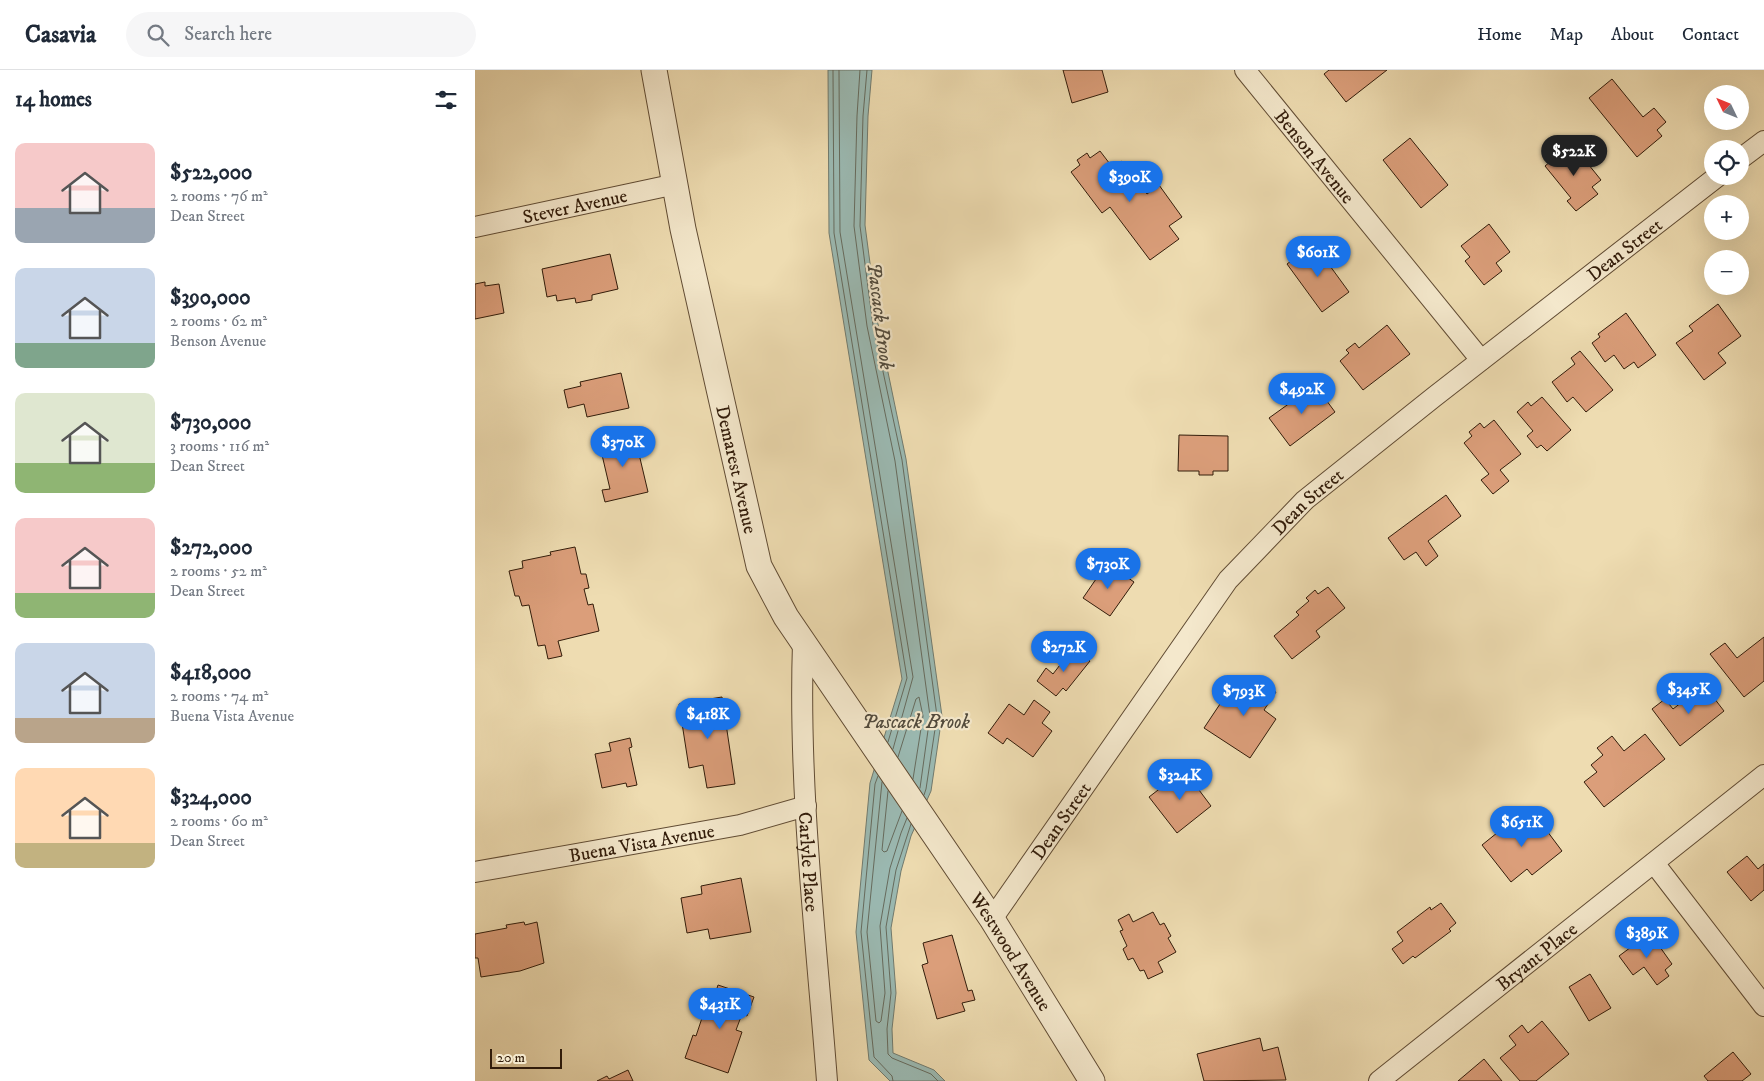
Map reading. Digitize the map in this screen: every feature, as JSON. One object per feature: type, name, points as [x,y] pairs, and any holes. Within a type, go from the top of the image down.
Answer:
[{"type":"street","name":"Demarest Avenue","points":[[654,70],[683,229],[759,566],[785,617],[926,823]]},
{"type":"street","name":"Benson Avenue","points":[[1245,70],[1481,360]]},
{"type":"street","points":[[1749,152],[1764,141]]},
{"type":"street","name":"Stever Avenue","points":[[475,227],[676,184]]},
{"type":"street","name":"Dean Street","points":[[992,919],[1228,580],[1305,500],[1706,185]]},
{"type":"street","name":"Carlyle Place","points":[[803,643],[801,690],[806,806],[827,1081]]},
{"type":"street","name":"Bryant Place","points":[[1379,1081],[1764,775]]},
{"type":"street","name":"Buena Vista Avenue","points":[[475,872],[739,825],[806,806]]},
{"type":"street","name":"Westwood Avenue","points":[[926,823],[992,919],[1092,1081]]},
{"type":"street","points":[[1654,862],[1764,1006]]},
{"type":"water","name":"Pascack Brook","points":[[828,70],[872,70],[868,116],[865,225],[878,324],[906,459],[942,716],[931,791],[911,836],[901,871],[891,928],[896,993],[892,1029],[893,1053],[934,1070],[945,1081],[890,1081],[869,1060],[856,932],[870,783],[902,679],[829,233]]},
{"type":"building","points":[[1063,70],[1102,70],[1108,92],[1072,103]]},
{"type":"building","points":[[1329,70],[1387,70],[1346,102],[1324,74]]},
{"type":"building","points":[[1612,79],[1643,117],[1654,108],[1666,122],[1657,130],[1662,136],[1637,157],[1589,98]]},
{"type":"building","points":[[1410,138],[1448,185],[1421,208],[1383,160]]},
{"type":"building","points":[[1572,144],[1601,180],[1592,187],[1598,194],[1576,211],[1567,201],[1571,198],[1545,166]]},
{"type":"building","points":[[1100,151],[1113,168],[1122,161],[1147,194],[1159,185],[1182,217],[1169,226],[1179,239],[1150,260],[1110,207],[1102,213],[1071,172],[1080,165],[1077,160],[1087,153],[1090,158]]},
{"type":"building","points":[[1489,224],[1510,252],[1496,263],[1502,271],[1484,285],[1465,261],[1470,257],[1461,246]]},
{"type":"building","points":[[1314,244],[1349,292],[1322,312],[1287,264]]},
{"type":"building","points":[[610,254],[618,289],[592,295],[592,300],[576,303],[575,298],[557,301],[556,295],[547,297],[542,269]]},
{"type":"building","points":[[485,282],[485,286],[499,284],[504,313],[475,319],[475,284]]},
{"type":"building","points":[[1718,304],[1741,336],[1718,353],[1726,363],[1704,380],[1676,343],[1693,331],[1689,326]]},
{"type":"building","points":[[1626,313],[1656,355],[1638,368],[1634,362],[1624,369],[1614,355],[1605,362],[1592,343],[1600,337],[1598,334]]},
{"type":"building","points":[[1387,325],[1410,354],[1363,390],[1340,361],[1349,353],[1346,350],[1355,343],[1359,348]]},
{"type":"building","points":[[1580,351],[1613,390],[1586,412],[1573,397],[1567,402],[1552,382],[1575,364],[1571,358]]},
{"type":"building","points":[[621,373],[629,408],[587,417],[584,404],[568,408],[564,390],[581,386],[580,382]]},
{"type":"building","points":[[1315,385],[1335,412],[1290,446],[1269,418]]},
{"type":"building","points":[[1542,397],[1571,430],[1547,451],[1541,445],[1537,448],[1527,436],[1533,431],[1517,412],[1528,402],[1531,406]]},
{"type":"building","points":[[1494,420],[1521,454],[1500,470],[1509,481],[1493,494],[1481,480],[1489,474],[1464,443],[1472,436],[1469,432],[1480,423],[1484,428]]},
{"type":"building","points":[[634,433],[648,492],[605,502],[602,490],[610,489],[599,442]]},
{"type":"building","points":[[1179,435],[1228,436],[1228,471],[1213,471],[1213,475],[1199,475],[1199,471],[1178,471]]},
{"type":"building","points":[[1446,495],[1461,516],[1428,541],[1438,556],[1426,566],[1416,552],[1404,560],[1388,538]]},
{"type":"building","points":[[575,547],[581,574],[586,574],[589,588],[584,589],[588,605],[593,604],[599,631],[558,641],[562,656],[548,659],[545,645],[538,646],[529,605],[522,606],[519,596],[515,596],[509,571],[523,568],[522,561],[551,555],[550,552]]},
{"type":"building","points":[[1107,563],[1134,582],[1110,616],[1083,598]]},
{"type":"building","points":[[1328,587],[1345,608],[1316,631],[1320,637],[1292,659],[1274,636],[1299,615],[1296,612],[1309,601],[1306,598],[1315,590],[1318,594]]},
{"type":"building","points":[[1764,637],[1764,681],[1744,697],[1710,654],[1725,643],[1737,658]]},
{"type":"building","points":[[1073,648],[1090,661],[1066,691],[1063,688],[1056,696],[1037,681],[1046,668],[1053,674]]},
{"type":"building","points":[[1250,676],[1276,692],[1264,710],[1276,719],[1250,758],[1204,728],[1228,692],[1236,697]]},
{"type":"building","points":[[1704,685],[1724,711],[1680,746],[1652,709],[1665,699],[1673,709]]},
{"type":"building","points":[[722,697],[735,784],[707,788],[703,765],[689,768],[679,704]]},
{"type":"building","points":[[1034,700],[1050,712],[1042,723],[1052,731],[1033,757],[1007,738],[1003,744],[988,733],[1009,704],[1024,715]]},
{"type":"building","points":[[1645,734],[1665,759],[1604,807],[1584,782],[1597,772],[1591,765],[1603,755],[1597,748],[1612,736],[1624,751]]},
{"type":"building","points":[[630,738],[632,747],[629,748],[637,785],[627,787],[626,783],[602,788],[595,754],[611,751],[609,743]]},
{"type":"building","points":[[1184,770],[1211,806],[1177,833],[1149,797]]},
{"type":"building","points":[[1523,812],[1535,828],[1541,823],[1562,851],[1532,875],[1527,869],[1511,882],[1482,845]]},
{"type":"building","points":[[1747,856],[1758,869],[1764,864],[1764,890],[1751,901],[1727,872]]},
{"type":"building","points":[[741,878],[751,932],[710,939],[708,929],[687,933],[681,898],[702,894],[701,886]]},
{"type":"building","points":[[1441,903],[1456,923],[1449,929],[1451,931],[1415,958],[1413,956],[1403,964],[1392,949],[1403,941],[1397,932],[1430,907],[1431,910]]},
{"type":"building","points":[[1153,912],[1160,925],[1164,923],[1171,936],[1168,938],[1176,952],[1158,962],[1163,972],[1148,979],[1144,970],[1140,971],[1133,958],[1128,960],[1123,949],[1127,946],[1120,931],[1123,930],[1118,920],[1129,914],[1133,922]]},
{"type":"building","points":[[524,922],[525,925],[537,922],[544,963],[520,971],[481,977],[478,958],[475,958],[475,934],[507,928],[506,925]]},
{"type":"building","points":[[1650,933],[1672,964],[1665,970],[1669,976],[1657,985],[1644,967],[1633,975],[1619,956]]},
{"type":"building","points":[[952,935],[968,991],[972,990],[975,1000],[962,1003],[965,1011],[937,1019],[922,965],[928,963],[923,943]]},
{"type":"building","points":[[1590,974],[1611,1008],[1589,1021],[1569,987]]},
{"type":"building","points":[[718,985],[754,997],[747,1016],[742,1014],[736,1030],[742,1032],[728,1073],[685,1058],[693,1035],[696,1036],[706,1006],[711,1007]]},
{"type":"building","points":[[1542,1021],[1569,1054],[1536,1081],[1520,1081],[1500,1058],[1516,1045],[1509,1036],[1522,1025],[1528,1033]]},
{"type":"building","points":[[1260,1038],[1263,1051],[1278,1047],[1286,1080],[1204,1081],[1197,1054]]},
{"type":"building","points":[[1733,1052],[1751,1074],[1742,1081],[1708,1081],[1704,1076]]},
{"type":"building","points":[[1484,1059],[1502,1081],[1458,1081]]},
{"type":"building","points":[[628,1070],[633,1081],[597,1081],[607,1076],[609,1079]]}]
